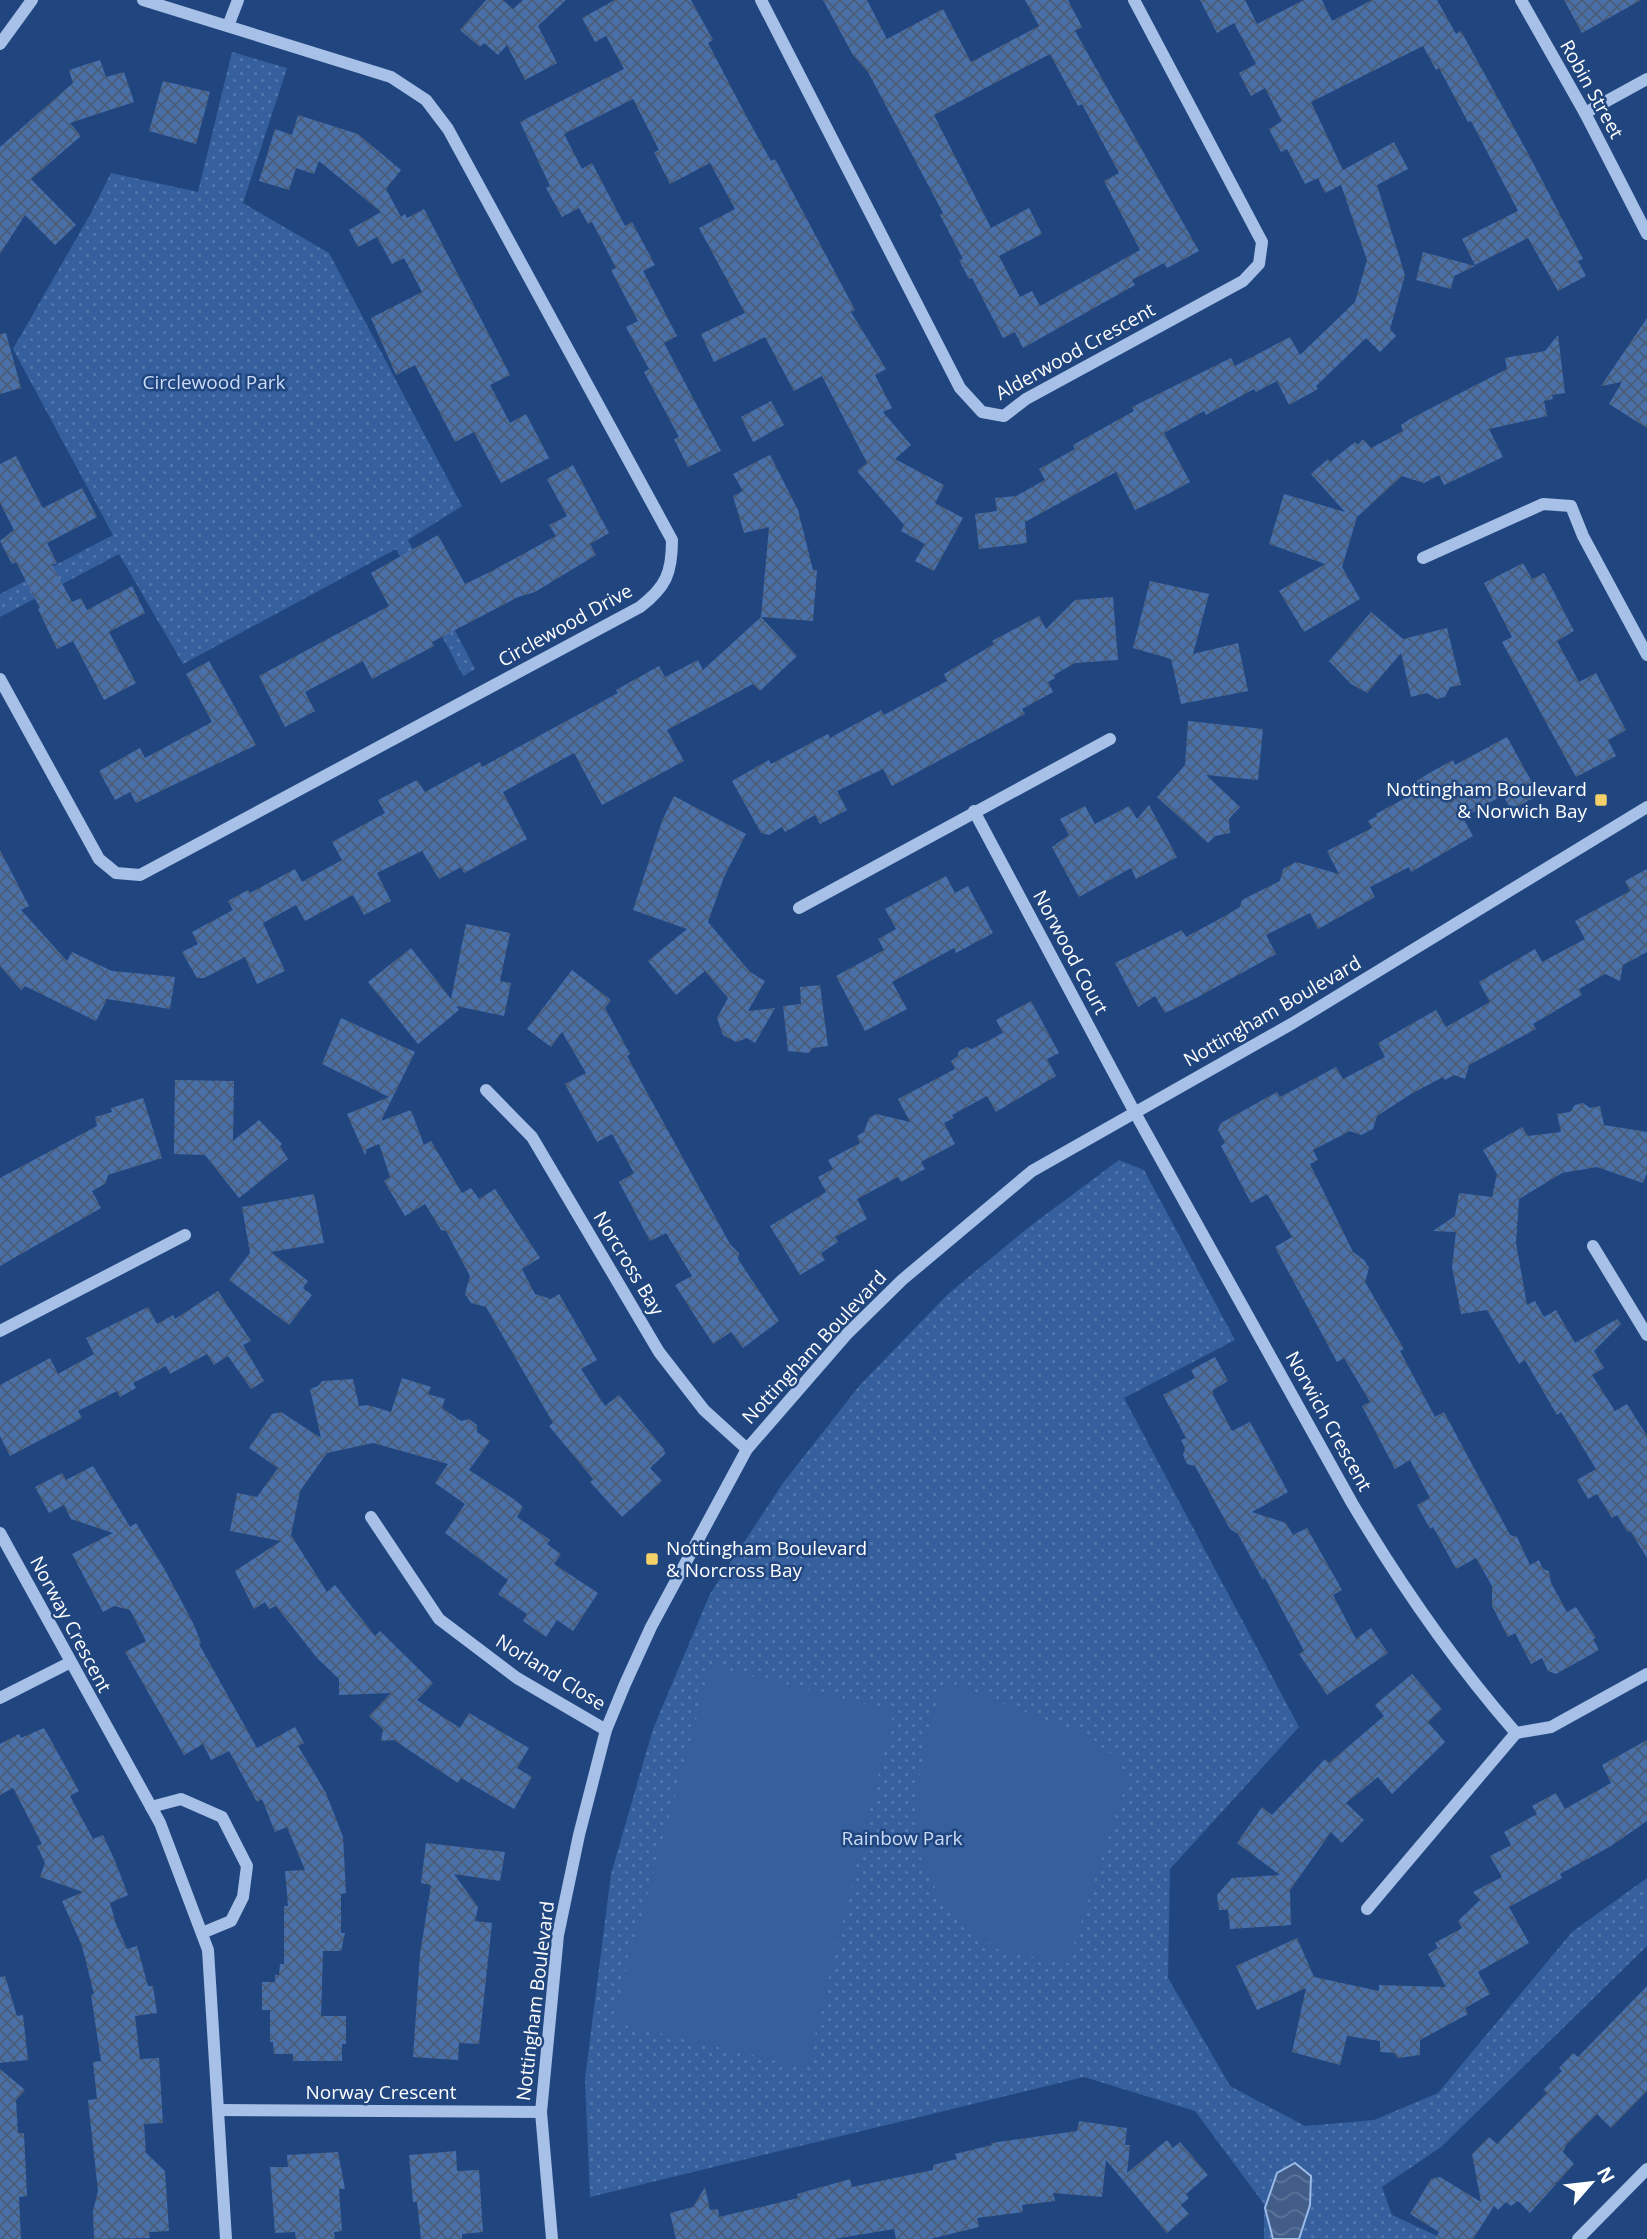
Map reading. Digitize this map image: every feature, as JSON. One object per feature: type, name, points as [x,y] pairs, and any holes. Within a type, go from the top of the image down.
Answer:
[{"type":"street","points":[[0,44],[32,0]]},
{"type":"street","name":"Circlewood Drive","points":[[0,679],[99,859],[116,873],[140,875],[640,607],[660,591],[672,563],[672,540],[448,129],[426,100],[391,77],[142,0]]},
{"type":"street","points":[[228,26],[238,0]]},
{"type":"street","name":"Alderwood Crescent","points":[[761,0],[960,388],[982,412],[1004,416],[1026,399],[1243,281],[1259,264],[1262,242],[1134,0]]},
{"type":"street","name":"Robin Street","points":[[1521,0],[1585,113],[1647,234]]},
{"type":"street","points":[[1585,113],[1647,79]]},
{"type":"street","points":[[1423,558],[1543,504],[1571,506],[1583,536],[1647,655]]},
{"type":"street","points":[[799,908],[1110,739]]},
{"type":"street","name":"Nottingham Boulevard","points":[[552,2239],[541,2112],[558,1935],[606,1730],[651,1627],[747,1449],[846,1335],[902,1280],[1032,1171],[1293,1023],[1647,807]]},
{"type":"street","name":"Norwood Court","points":[[974,811],[1134,1111]]},
{"type":"street","name":"Norcross Bay","points":[[486,1090],[532,1137],[659,1352],[704,1410],[747,1449]]},
{"type":"street","name":"Norwich Crescent","points":[[1134,1111],[1385,1558],[1482,1695],[1516,1733]]},
{"type":"street","points":[[0,1331],[185,1235]]},
{"type":"street","points":[[1593,1246],[1647,1335]]},
{"type":"street","name":"Norland Close","points":[[371,1517],[439,1619],[517,1678],[606,1730]]},
{"type":"street","name":"Norway Crescent","points":[[0,1532],[151,1807],[208,1950],[226,2239]]},
{"type":"street","points":[[0,1698],[69,1662]]},
{"type":"street","points":[[1367,1909],[1516,1733],[1551,1727],[1647,1674]]},
{"type":"street","points":[[151,1807],[181,1799],[222,1817],[247,1866],[243,1897],[231,1921],[202,1933]]},
{"type":"street","name":"Norway Crescent","points":[[220,2110],[541,2112]]},
{"type":"street","points":[[1578,2239],[1647,2169]]},
{"type":"green space","name":"Circlewood Park","points":[[232,52],[287,68],[243,203],[329,253],[462,506],[408,540],[475,669],[463,676],[396,549],[183,664],[119,554],[0,617],[0,594],[113,535],[13,349],[111,173],[198,192]]},
{"type":"green space","name":"Rainbow Park","points":[[1119,1160],[1144,1170],[1235,1340],[1124,1398],[1299,1727],[1170,1869],[1168,1978],[1230,2086],[1305,2126],[1374,2120],[1438,2093],[1572,1932],[1647,1878],[1647,1946],[1441,2147],[1382,2187],[1392,2215],[1444,2239],[1264,2239],[1264,2204],[1195,2111],[1084,2077],[590,2197],[585,2079],[611,1874],[653,1729],[710,1594],[783,1483],[860,1385],[948,1294],[1029,1227]]},
{"type":"green space","points":[[711,1666],[894,1711],[807,2068],[612,2022]]},
{"type":"green space","points":[[945,1681],[1081,1733],[1118,1759],[1127,1780],[1068,1963],[1000,1951],[945,1908],[919,1854],[915,1801],[927,1733]]},
{"type":"water","points":[[1295,2163],[1311,2176],[1310,2205],[1299,2239],[1273,2239],[1265,2208],[1277,2173]]},
{"type":"building","points":[[486,0],[503,0],[513,9],[523,0],[566,0],[538,26],[557,63],[525,80],[507,45],[498,55],[484,43],[480,47],[460,30]]},
{"type":"building","points":[[615,0],[691,0],[713,40],[708,43],[744,112],[771,161],[775,159],[855,310],[851,312],[886,369],[875,375],[892,408],[883,412],[911,445],[895,459],[944,485],[935,503],[963,518],[934,571],[915,561],[925,544],[901,531],[904,525],[857,471],[867,463],[822,376],[794,391],[765,337],[714,362],[701,334],[745,313],[699,228],[735,209],[710,163],[670,184],[654,152],[659,150],[633,99],[564,134],[582,169],[592,163],[625,226],[632,222],[655,265],[643,271],[677,336],[664,343],[721,451],[688,467],[674,439],[679,437],[644,372],[649,369],[626,327],[638,321],[611,270],[616,268],[592,222],[588,224],[579,208],[562,217],[546,188],[550,186],[520,122],[624,69],[606,36],[595,42],[582,18]]},
{"type":"building","points":[[823,0],[867,0],[887,39],[943,9],[971,62],[1039,26],[1025,0],[1068,0],[1082,27],[1075,31],[1199,251],[1167,268],[1164,263],[1132,280],[1135,285],[1023,348],[1015,332],[1003,338],[972,278],[969,279],[959,260],[963,259],[940,215],[943,213],[868,72],[853,55]],"holes":[[[1050,54],[1078,106],[1082,104],[1119,173],[1104,181],[1140,250],[1040,306],[1032,291],[1020,297],[999,256],[1042,234],[1029,208],[991,228],[934,115]]]},
{"type":"building","points":[[1200,0],[1245,0],[1257,24],[1304,0],[1322,0],[1332,21],[1372,0],[1437,0],[1456,34],[1461,31],[1530,157],[1583,259],[1578,261],[1586,276],[1558,291],[1528,238],[1475,265],[1462,239],[1518,211],[1471,121],[1468,122],[1439,68],[1436,70],[1423,46],[1311,102],[1343,170],[1394,142],[1408,169],[1377,185],[1405,275],[1390,329],[1396,336],[1380,352],[1366,338],[1316,386],[1318,389],[1289,405],[1277,381],[1256,392],[1254,389],[1206,415],[1204,411],[1164,433],[1190,482],[1166,495],[1135,510],[1116,472],[1025,522],[1027,543],[979,549],[975,514],[997,511],[995,498],[1016,496],[1045,480],[1039,469],[1075,449],[1073,445],[1134,411],[1132,407],[1231,358],[1235,366],[1290,337],[1300,355],[1355,302],[1367,260],[1341,185],[1325,193],[1318,178],[1305,184],[1287,149],[1281,152],[1269,129],[1282,121],[1265,88],[1251,96],[1239,73],[1256,64],[1234,23],[1217,33]]},
{"type":"building","points":[[1564,0],[1641,0],[1582,33]]},
{"type":"building","points":[[100,60],[106,77],[124,72],[134,102],[70,123],[81,136],[31,179],[76,225],[55,245],[25,215],[0,254],[0,147],[73,83],[69,70]]},
{"type":"building","points":[[163,81],[210,92],[196,144],[149,131]]},
{"type":"building","points":[[298,115],[358,134],[401,170],[386,189],[401,217],[405,214],[407,218],[424,209],[510,375],[490,385],[510,423],[526,414],[549,458],[501,483],[474,432],[455,442],[415,365],[396,375],[371,318],[422,292],[404,258],[392,264],[377,237],[358,247],[349,230],[381,212],[319,161],[314,174],[296,168],[289,190],[259,181],[275,129],[292,135]]},
{"type":"building","points":[[1423,252],[1475,266],[1454,276],[1451,289],[1416,280]]},
{"type":"building","points":[[1647,318],[1647,428],[1609,404],[1622,382],[1601,386]]},
{"type":"building","points":[[6,333],[21,388],[0,394],[0,334]]},
{"type":"building","points":[[1558,335],[1565,393],[1552,395],[1553,399],[1544,401],[1547,416],[1489,429],[1503,457],[1444,485],[1439,475],[1424,483],[1402,476],[1357,517],[1342,567],[1360,599],[1304,632],[1279,591],[1325,564],[1269,544],[1284,494],[1345,512],[1311,474],[1328,459],[1330,462],[1355,442],[1358,445],[1363,439],[1371,448],[1403,431],[1401,425],[1410,419],[1507,369],[1505,358],[1545,351]]},
{"type":"building","points":[[771,401],[784,425],[753,442],[741,417]]},
{"type":"building","points":[[770,455],[798,510],[813,570],[817,570],[813,621],[761,617],[769,527],[744,533],[733,496],[743,491],[733,474]]},
{"type":"building","points":[[16,456],[43,508],[82,488],[97,517],[47,543],[57,563],[52,565],[72,602],[81,598],[87,610],[132,586],[145,613],[109,632],[136,683],[104,700],[73,641],[57,649],[38,609],[40,608],[16,562],[12,564],[0,541],[14,530],[0,503],[0,464]]},
{"type":"building","points":[[573,465],[609,533],[590,544],[596,555],[535,592],[518,597],[432,642],[434,646],[372,679],[363,661],[305,692],[315,711],[285,727],[259,676],[389,606],[371,573],[438,535],[465,584],[490,572],[556,536],[549,525],[567,516],[547,479]]},
{"type":"building","points":[[1523,563],[1532,579],[1544,573],[1574,631],[1557,641],[1579,682],[1596,673],[1626,730],[1608,740],[1616,756],[1576,777],[1502,642],[1512,637],[1484,583]]},
{"type":"building","points":[[1150,581],[1209,594],[1193,654],[1238,643],[1248,691],[1181,704],[1171,659],[1133,648]]},
{"type":"building","points":[[1113,597],[1118,660],[1075,663],[1054,675],[1055,678],[1048,682],[1053,692],[1022,709],[1025,714],[892,786],[883,769],[837,791],[847,810],[820,824],[815,815],[785,832],[782,827],[769,835],[761,833],[732,781],[769,760],[771,764],[828,734],[830,738],[881,710],[884,715],[947,681],[944,674],[994,644],[992,641],[1039,616],[1046,629],[1075,600]]},
{"type":"building","points":[[1371,612],[1403,639],[1447,628],[1461,685],[1450,687],[1445,697],[1437,699],[1427,693],[1411,697],[1401,653],[1367,693],[1351,684],[1329,661]]},
{"type":"building","points":[[761,617],[797,656],[760,691],[753,684],[667,730],[684,761],[602,805],[574,753],[503,792],[527,839],[464,873],[461,867],[439,879],[422,851],[377,873],[391,901],[364,915],[353,895],[305,921],[296,905],[263,923],[285,971],[257,984],[245,957],[204,978],[197,978],[182,952],[198,944],[192,932],[233,910],[228,901],[248,890],[250,893],[295,869],[302,882],[342,860],[332,842],[385,813],[378,800],[417,780],[425,792],[480,762],[482,767],[618,693],[616,690],[659,666],[665,677],[698,660],[703,670]]},
{"type":"building","points":[[209,661],[256,745],[136,803],[130,792],[115,800],[99,771],[140,748],[145,758],[212,722],[186,674]]},
{"type":"building","points":[[1188,721],[1263,729],[1258,780],[1206,775],[1240,807],[1229,819],[1230,833],[1215,836],[1208,843],[1157,797],[1185,765]]},
{"type":"building","points":[[1507,737],[1539,795],[1511,810],[1503,795],[1463,818],[1473,836],[1411,872],[1409,867],[1370,887],[1375,897],[1318,929],[1310,913],[1266,935],[1276,954],[1196,998],[1165,1013],[1155,996],[1138,1007],[1115,963],[1182,930],[1186,937],[1225,916],[1240,907],[1242,900],[1280,881],[1283,869],[1296,862],[1339,874],[1327,851],[1372,828],[1368,821],[1377,816],[1376,814],[1420,790],[1415,782],[1453,760],[1455,765]]},
{"type":"building","points":[[674,796],[746,834],[724,877],[708,922],[750,972],[765,981],[748,1011],[775,1008],[755,1043],[747,1038],[736,1042],[723,1035],[717,1018],[728,998],[705,971],[676,995],[648,961],[687,929],[633,910],[662,821]]},
{"type":"building","points":[[1149,805],[1177,857],[1136,879],[1131,868],[1079,897],[1052,847],[1069,835],[1060,819],[1085,806],[1095,824],[1129,806],[1137,819]]},
{"type":"building","points":[[0,850],[29,906],[21,910],[67,961],[72,952],[112,971],[175,977],[170,1009],[107,999],[96,1021],[25,986],[21,990],[0,966]]},
{"type":"building","points":[[1647,869],[1647,952],[1623,965],[1620,981],[1605,974],[1579,989],[1582,995],[1533,1024],[1536,1029],[1469,1065],[1465,1079],[1454,1075],[1445,1080],[1443,1077],[1411,1094],[1377,1116],[1373,1129],[1361,1135],[1350,1131],[1313,1150],[1318,1160],[1310,1164],[1353,1252],[1364,1260],[1369,1268],[1365,1282],[1404,1349],[1400,1351],[1435,1417],[1444,1412],[1510,1535],[1517,1537],[1530,1565],[1539,1560],[1543,1569],[1549,1571],[1551,1583],[1567,1612],[1576,1607],[1596,1638],[1593,1639],[1599,1650],[1556,1674],[1548,1671],[1542,1658],[1531,1664],[1515,1633],[1508,1637],[1492,1606],[1492,1586],[1476,1558],[1456,1569],[1433,1527],[1430,1529],[1417,1505],[1430,1498],[1410,1460],[1395,1469],[1362,1406],[1370,1402],[1344,1358],[1337,1362],[1275,1247],[1292,1237],[1267,1194],[1251,1203],[1221,1146],[1225,1143],[1218,1130],[1221,1123],[1277,1092],[1280,1097],[1336,1067],[1343,1079],[1385,1057],[1378,1043],[1436,1010],[1446,1027],[1490,1002],[1479,982],[1535,949],[1542,962],[1585,939],[1575,921],[1630,891],[1625,881]]},
{"type":"building","points":[[946,876],[955,893],[968,886],[993,933],[956,953],[954,948],[892,982],[907,1009],[865,1031],[836,976],[884,950],[878,939],[896,929],[885,909]]},
{"type":"building","points":[[466,924],[510,933],[500,981],[511,983],[504,1016],[456,1006],[459,1010],[418,1044],[368,982],[411,948],[451,999]]},
{"type":"building","points":[[572,970],[611,1000],[605,1008],[630,1054],[627,1056],[730,1244],[739,1253],[738,1259],[779,1321],[743,1348],[731,1332],[713,1344],[675,1285],[692,1276],[666,1233],[650,1241],[619,1182],[634,1173],[612,1134],[597,1142],[565,1084],[586,1073],[562,1032],[551,1047],[527,1029]]},
{"type":"building","points":[[820,985],[828,1046],[813,1048],[809,1053],[788,1051],[783,1006],[801,1004],[800,987]]},
{"type":"building","points":[[1031,1001],[1059,1053],[1047,1059],[1056,1076],[996,1112],[987,1096],[952,1115],[954,1118],[944,1123],[955,1144],[921,1162],[925,1169],[901,1182],[898,1177],[857,1199],[867,1219],[835,1237],[838,1242],[821,1253],[825,1260],[800,1275],[770,1226],[826,1192],[818,1177],[833,1169],[828,1160],[860,1143],[857,1136],[864,1132],[869,1118],[876,1114],[910,1122],[898,1099],[955,1069],[951,1061],[957,1057],[959,1051],[967,1047],[972,1049],[1003,1033],[996,1020]]},
{"type":"building","points":[[341,1018],[415,1052],[381,1121],[411,1110],[424,1145],[431,1141],[462,1193],[471,1188],[479,1199],[495,1189],[540,1258],[522,1269],[535,1294],[551,1299],[559,1294],[597,1360],[581,1369],[605,1406],[619,1395],[664,1449],[665,1454],[650,1468],[662,1481],[622,1517],[590,1482],[593,1479],[549,1426],[553,1423],[486,1307],[471,1303],[465,1294],[470,1276],[446,1231],[441,1230],[425,1204],[405,1216],[384,1181],[390,1177],[379,1144],[367,1149],[365,1155],[347,1114],[389,1097],[322,1064]]},
{"type":"building","points":[[175,1080],[234,1081],[233,1141],[259,1120],[282,1144],[280,1146],[288,1159],[239,1198],[205,1155],[174,1154]]},
{"type":"building","points":[[143,1098],[162,1158],[108,1175],[105,1184],[92,1191],[101,1208],[0,1266],[0,1178],[97,1126],[95,1117],[112,1112],[111,1108]]},
{"type":"building","points":[[1583,1103],[1590,1108],[1600,1106],[1604,1125],[1647,1132],[1647,1173],[1643,1183],[1597,1167],[1562,1173],[1519,1199],[1516,1243],[1527,1305],[1535,1301],[1544,1317],[1556,1310],[1575,1343],[1617,1319],[1621,1324],[1594,1351],[1604,1368],[1592,1375],[1615,1411],[1627,1404],[1647,1436],[1647,1558],[1631,1532],[1627,1531],[1617,1515],[1612,1518],[1597,1494],[1588,1499],[1577,1480],[1596,1469],[1561,1412],[1557,1415],[1525,1360],[1519,1364],[1487,1310],[1461,1314],[1452,1267],[1456,1232],[1433,1231],[1455,1216],[1459,1193],[1492,1197],[1497,1174],[1483,1150],[1522,1127],[1528,1136],[1561,1132],[1557,1114],[1570,1112],[1575,1105]]},
{"type":"building","points":[[314,1194],[324,1243],[271,1252],[308,1281],[303,1288],[312,1295],[289,1325],[229,1280],[250,1253],[242,1207]]},
{"type":"building","points":[[218,1291],[251,1341],[243,1345],[264,1381],[251,1389],[228,1356],[214,1365],[207,1354],[170,1374],[166,1366],[133,1383],[136,1388],[120,1397],[117,1391],[78,1411],[82,1418],[10,1456],[0,1436],[0,1385],[50,1358],[58,1374],[94,1354],[86,1338],[148,1307],[157,1324],[173,1315],[175,1319]]},
{"type":"building","points":[[1215,1357],[1228,1381],[1213,1390],[1213,1395],[1232,1431],[1250,1422],[1288,1492],[1252,1512],[1286,1523],[1293,1535],[1307,1528],[1342,1590],[1333,1595],[1356,1639],[1371,1628],[1388,1653],[1327,1695],[1299,1654],[1304,1651],[1265,1578],[1263,1580],[1238,1534],[1230,1529],[1195,1466],[1187,1464],[1181,1440],[1186,1438],[1163,1395],[1195,1378],[1191,1370]]},
{"type":"building","points":[[402,1378],[431,1387],[428,1394],[445,1399],[442,1408],[461,1421],[469,1419],[477,1425],[477,1432],[490,1441],[469,1470],[523,1507],[517,1517],[550,1540],[547,1544],[561,1554],[554,1564],[598,1593],[573,1631],[557,1620],[546,1637],[523,1621],[527,1614],[498,1594],[508,1580],[445,1533],[465,1504],[435,1483],[448,1464],[373,1443],[327,1453],[300,1491],[291,1535],[327,1592],[335,1585],[375,1636],[380,1631],[433,1683],[417,1700],[460,1728],[469,1713],[529,1748],[517,1768],[532,1777],[514,1809],[461,1778],[458,1783],[394,1740],[381,1741],[383,1729],[369,1716],[391,1693],[339,1695],[339,1679],[317,1658],[276,1606],[269,1609],[265,1602],[254,1609],[235,1571],[281,1541],[230,1531],[237,1493],[257,1497],[278,1468],[249,1448],[272,1414],[281,1412],[321,1438],[310,1389],[322,1381],[353,1379],[359,1406],[368,1405],[391,1412]]},
{"type":"building","points":[[93,1466],[130,1527],[136,1523],[165,1570],[194,1625],[201,1643],[199,1644],[257,1748],[295,1727],[304,1743],[298,1746],[326,1793],[343,1837],[346,1893],[341,1894],[341,1933],[345,1933],[341,1951],[323,1951],[321,2016],[346,2016],[346,2044],[342,2044],[342,2061],[293,2061],[293,2054],[274,2054],[273,2042],[270,2042],[270,2010],[262,2010],[262,1982],[275,1982],[280,1964],[284,1964],[284,1906],[288,1906],[285,1871],[305,1870],[287,1827],[275,1832],[262,1799],[257,1802],[229,1751],[211,1760],[203,1744],[184,1755],[125,1652],[146,1641],[130,1610],[114,1606],[103,1612],[72,1554],[113,1533],[71,1519],[64,1505],[49,1513],[35,1487],[62,1473],[66,1480]]},
{"type":"building","points":[[1412,1674],[1442,1709],[1428,1722],[1445,1742],[1392,1794],[1378,1777],[1346,1803],[1364,1820],[1342,1843],[1331,1832],[1290,1890],[1291,1925],[1230,1929],[1228,1910],[1219,1910],[1217,1895],[1232,1878],[1280,1875],[1237,1843],[1262,1807],[1272,1815],[1325,1759],[1329,1763],[1384,1716],[1375,1705]]},
{"type":"building","points":[[44,1728],[79,1791],[70,1796],[93,1839],[103,1835],[115,1861],[128,1895],[110,1903],[116,1924],[127,1949],[137,1946],[148,1986],[153,1986],[157,2013],[135,2016],[140,2059],[159,2058],[163,2123],[144,2124],[146,2153],[165,2171],[169,2231],[149,2232],[150,2238],[94,2239],[93,2211],[98,2191],[88,2100],[97,2099],[93,2062],[101,2061],[91,1995],[94,1994],[82,1946],[62,1901],[83,1892],[40,1877],[45,1863],[37,1846],[42,1844],[13,1788],[0,1795],[0,1744],[19,1734],[21,1738]]},
{"type":"building","points":[[1647,1740],[1647,1821],[1611,1846],[1560,1874],[1562,1878],[1509,1907],[1529,1943],[1478,1972],[1490,1994],[1465,2008],[1468,2014],[1420,2040],[1420,2055],[1398,2058],[1394,2053],[1380,2052],[1380,2041],[1347,2036],[1340,2065],[1292,2052],[1306,1988],[1257,2010],[1236,1966],[1297,1938],[1314,1977],[1379,1991],[1379,1985],[1446,1987],[1428,1954],[1438,1948],[1435,1943],[1462,1928],[1458,1921],[1480,1900],[1473,1892],[1502,1877],[1490,1856],[1511,1845],[1504,1832],[1537,1814],[1532,1806],[1556,1793],[1565,1809],[1611,1783],[1602,1765]]},
{"type":"building","points":[[426,1843],[505,1852],[500,1881],[454,1874],[478,1907],[475,1921],[492,1923],[479,2044],[459,2043],[458,2060],[413,2057],[420,1954],[431,1885],[421,1883]]},
{"type":"building","points":[[5,1976],[17,2016],[23,2015],[28,2060],[0,2063],[0,1977]]},
{"type":"building","points":[[1647,1986],[1647,2091],[1611,2128],[1597,2114],[1566,2145],[1563,2152],[1574,2164],[1530,2213],[1518,2201],[1511,2206],[1506,2202],[1498,2210],[1494,2206],[1473,2239],[1435,2239],[1439,2232],[1410,2214],[1431,2179],[1440,2177],[1481,2202],[1472,2154],[1489,2137],[1497,2144],[1547,2093],[1543,2090],[1562,2071],[1559,2068],[1573,2053],[1578,2057]]},
{"type":"building","points":[[0,2069],[25,2090],[16,2100],[18,2133],[24,2133],[27,2196],[19,2197],[21,2239],[0,2239]]},
{"type":"building","points":[[1079,2121],[1127,2128],[1125,2145],[1130,2145],[1127,2173],[1167,2140],[1173,2148],[1180,2142],[1208,2175],[1186,2194],[1189,2198],[1181,2205],[1189,2214],[1167,2233],[1106,2160],[1102,2197],[1053,2193],[1055,2201],[1022,2205],[1023,2212],[977,2218],[979,2227],[930,2239],[896,2239],[894,2229],[834,2239],[676,2239],[670,2213],[693,2207],[705,2187],[710,2210],[718,2209],[719,2217],[798,2198],[797,2194],[850,2179],[852,2187],[933,2170],[933,2165],[957,2159],[955,2154],[992,2145],[991,2143],[1077,2131]]},
{"type":"building","points":[[456,2151],[457,2171],[479,2170],[483,2232],[462,2234],[462,2239],[421,2239],[417,2202],[413,2202],[409,2155]]},
{"type":"building","points":[[338,2152],[345,2189],[339,2189],[342,2231],[334,2232],[335,2239],[296,2239],[295,2232],[275,2233],[270,2167],[288,2167],[287,2155]]},
{"type":"place","name":"Nottingham Boulevard & Norwich Bay","points":[[1601,800]]},
{"type":"place","name":"Nottingham Boulevard & Norcross Bay","points":[[652,1559]]}]
